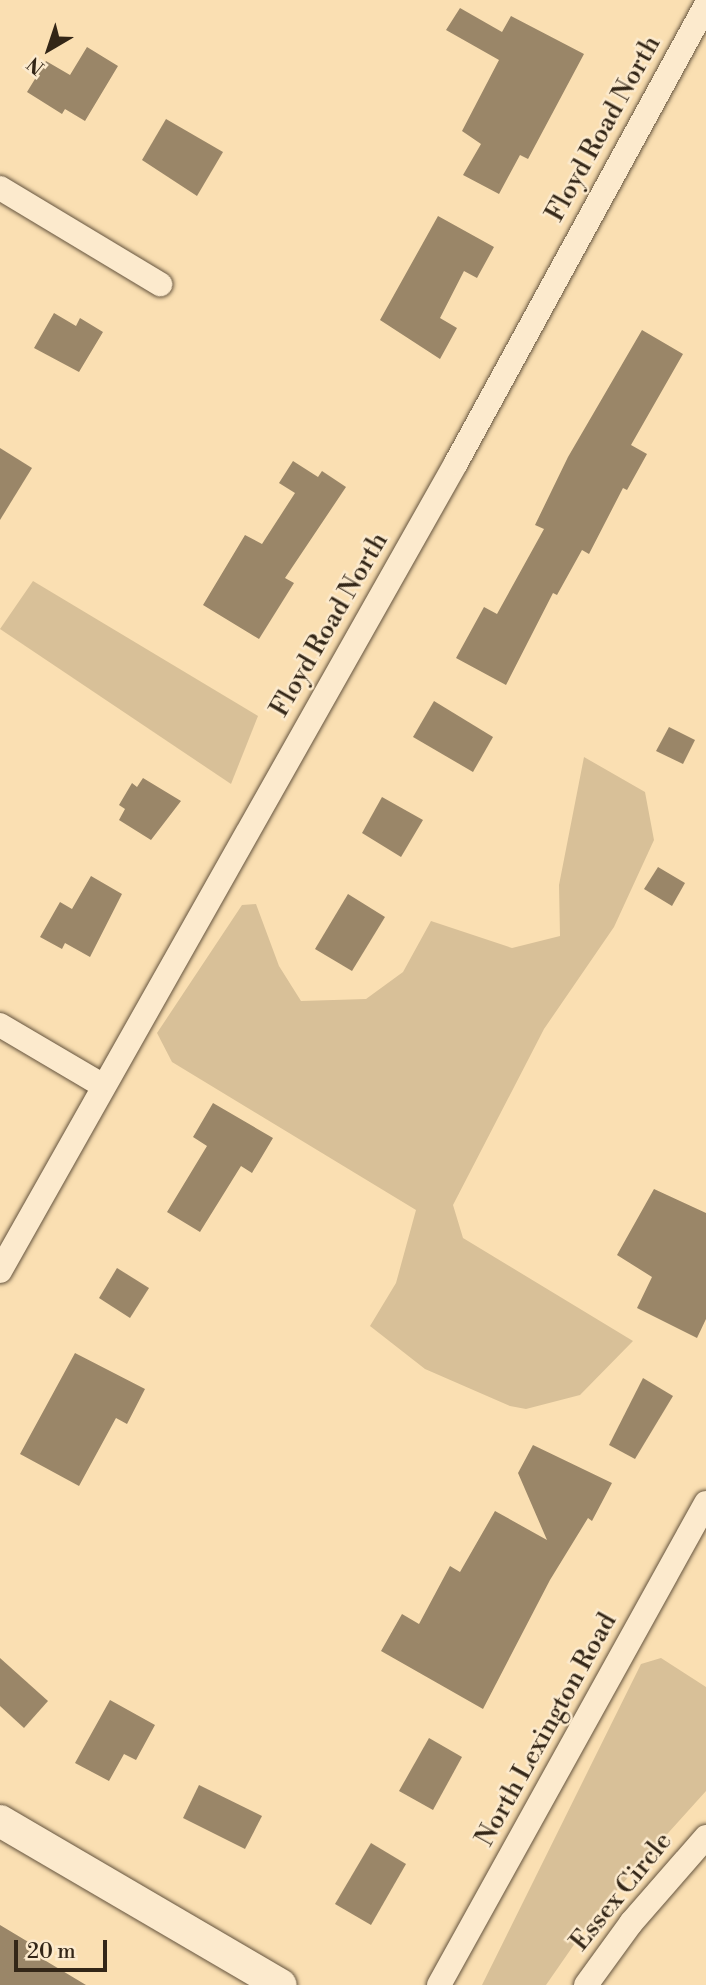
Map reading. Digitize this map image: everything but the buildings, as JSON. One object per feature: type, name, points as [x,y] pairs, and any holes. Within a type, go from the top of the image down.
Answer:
[{"type":"street","name":"Floyd Road North","points":[[0,1271],[102,1085],[456,463],[706,5]]},
{"type":"street","points":[[0,188],[160,284]]},
{"type":"street","points":[[0,1025],[102,1085]]},
{"type":"street","name":"North Lexington Road","points":[[439,1985],[706,1503]]},
{"type":"street","points":[[0,1821],[281,1985]]},
{"type":"street","name":"Essex Circle","points":[[586,1985],[631,1923],[706,1836]]},
{"type":"shaded area","points":[[33,581],[258,716],[231,784],[0,629]]},
{"type":"shaded area","points":[[584,757],[645,792],[654,840],[614,927],[544,1029],[453,1205],[463,1238],[633,1341],[580,1395],[526,1409],[510,1406],[425,1369],[370,1326],[396,1283],[416,1210],[172,1062],[157,1033],[242,905],[256,904],[279,966],[301,1001],[366,999],[403,972],[431,921],[512,948],[560,936],[559,885]]},
{"type":"shaded area","points":[[661,1658],[706,1687],[706,1791],[596,1913],[546,1985],[482,1985],[641,1664]]}]
